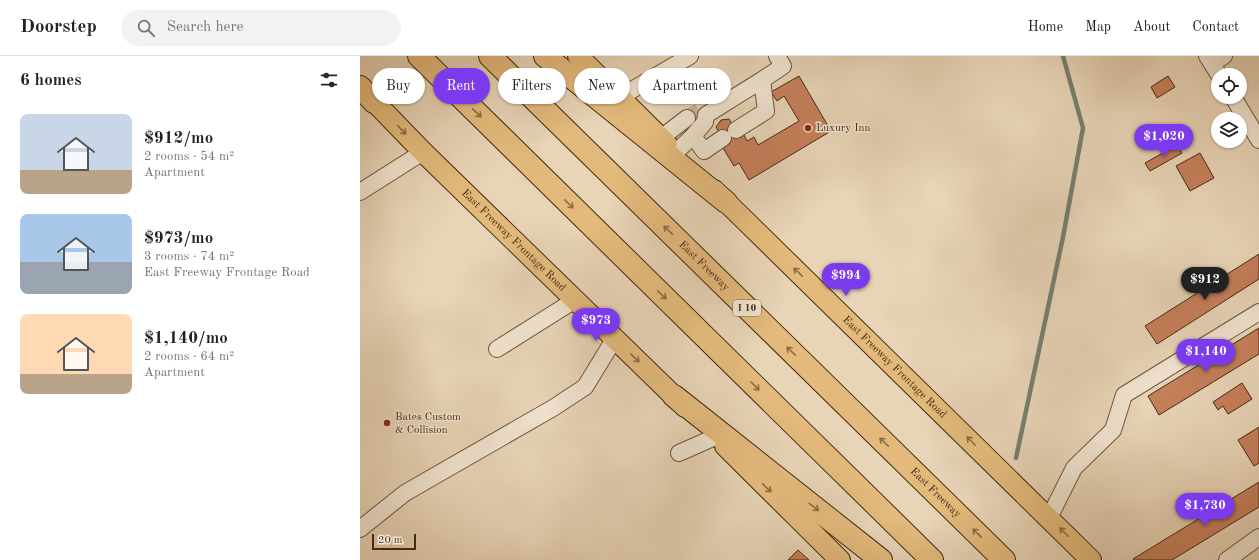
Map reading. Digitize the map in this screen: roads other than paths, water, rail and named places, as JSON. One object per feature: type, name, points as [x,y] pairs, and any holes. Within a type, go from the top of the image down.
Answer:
[{"type":"highway","points":[[419,56],[932,560]]},
{"type":"highway","name":"East Freeway","points":[[490,56],[1004,560]]},
{"type":"highway","points":[[545,56],[726,202]]},
{"type":"highway","points":[[674,396],[881,560]]},
{"type":"main road","name":"East Freeway Frontage Road","points":[[578,56],[590,68]]},
{"type":"main road","name":"East Freeway Frontage Road","points":[[365,92],[423,152],[615,338],[840,560]]},
{"type":"main road","name":"East Freeway Frontage Road","points":[[627,104],[1091,560]]},
{"type":"street","points":[[630,91],[690,56]]},
{"type":"street","points":[[661,138],[697,115],[762,80],[783,66],[777,56]]},
{"type":"street","points":[[693,136],[704,151],[766,111],[762,80]]},
{"type":"street","points":[[1236,104],[1259,140]]},
{"type":"street","points":[[676,152],[705,122],[697,115]]},
{"type":"street","points":[[360,192],[423,152]]},
{"type":"street","points":[[497,349],[575,300]]},
{"type":"street","points":[[1049,518],[1074,468],[1113,430],[1124,396],[1259,312]]},
{"type":"street","points":[[360,529],[405,493],[553,408],[585,387],[615,338]]},
{"type":"street","points":[[679,453],[715,437]]},
{"type":"street","points":[[1227,560],[1259,537]]},
{"type":"waterway","points":[[1016,458],[1063,237],[1083,128],[1063,56]]},
{"type":"tunnel","points":[[687,118],[699,111]]},
{"type":"place","name":"Luxury Inn","points":[[808,128]]},
{"type":"place","name":"Bates Custom & Collision","points":[[387,423]]}]
